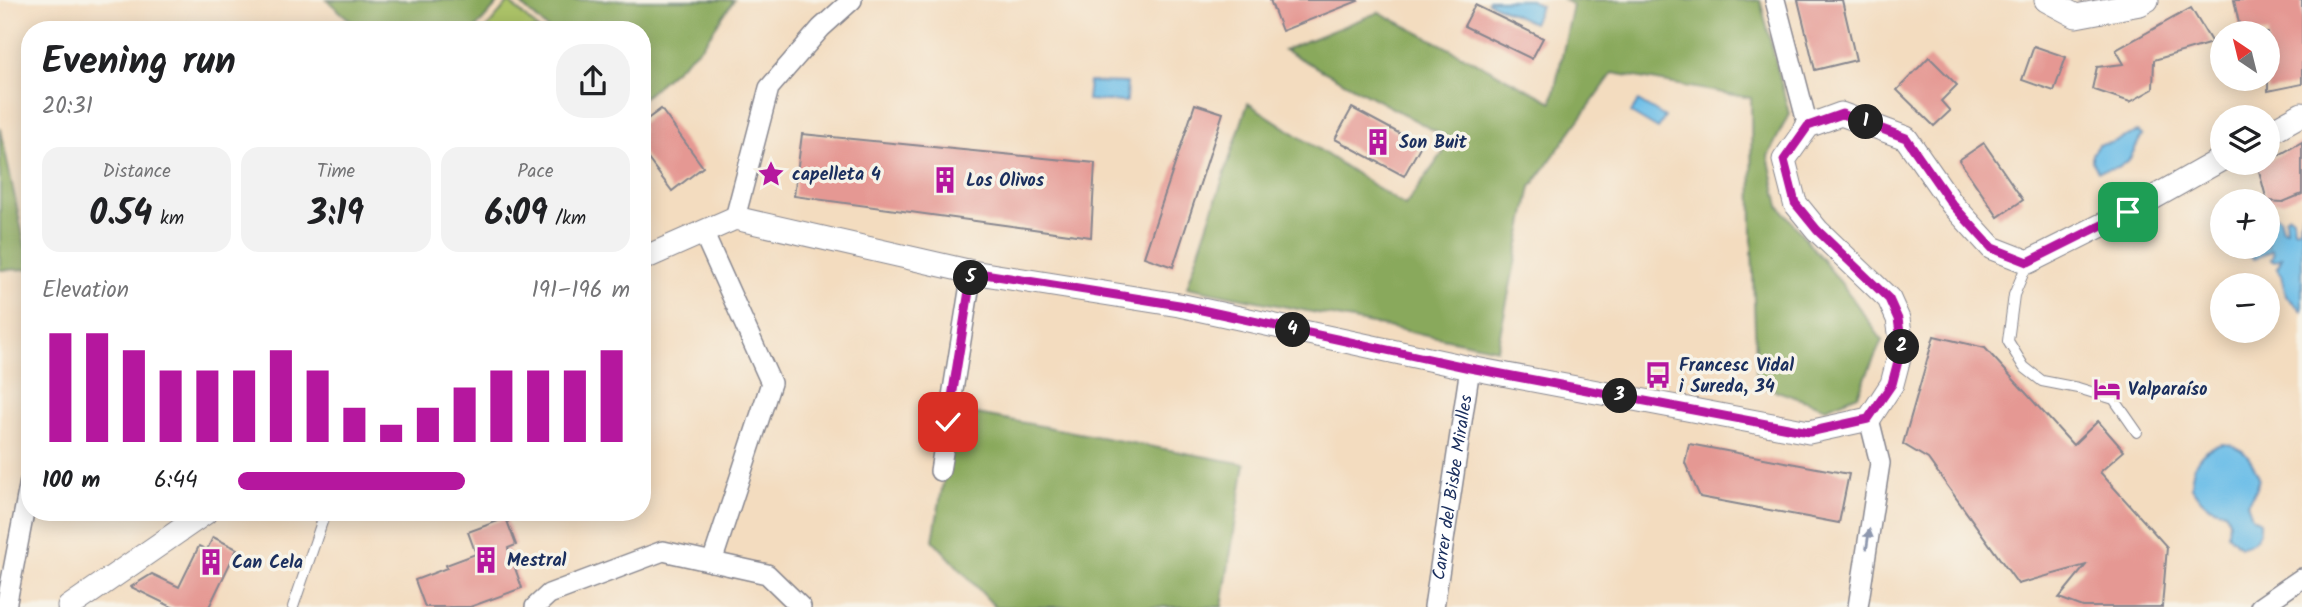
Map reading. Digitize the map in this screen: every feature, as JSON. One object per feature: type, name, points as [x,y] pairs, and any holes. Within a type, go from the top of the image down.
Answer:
[{"type":"street","points":[[736,218],[769,88],[821,28],[852,0]]},
{"type":"street","points":[[1774,0],[1808,126]]},
{"type":"street","points":[[2046,0],[2076,16],[2140,4],[2147,0]]},
{"type":"street","points":[[651,255],[736,218],[972,272],[1179,305],[1470,368],[1809,432],[1868,419],[1892,384],[1902,346],[1898,319],[1889,299],[1817,230],[1795,203],[1784,160],[1808,126],[1842,114],[1906,138],[1952,204],[1992,248],[2028,262],[2128,212],[2210,166]]},
{"type":"street","points":[[2280,126],[2302,114]]},
{"type":"street","points":[[703,232],[771,383],[712,562]]},
{"type":"street","points":[[940,471],[972,272]]},
{"type":"street","name":"Carrer del Bisbe Miralles","points":[[1434,607],[1470,368]]},
{"type":"street","points":[[1858,607],[1880,463],[1868,419]]},
{"type":"street","points":[[6,607],[22,521]]},
{"type":"street","points":[[69,607],[193,521]]},
{"type":"street","points":[[535,607],[549,594],[663,551],[767,573],[801,607]]},
{"type":"street","points":[[2260,607],[2302,578]]},
{"type":"lane","points":[[2028,262],[2014,295],[2008,341],[2024,367],[2042,382],[2078,388],[2114,399],[2137,432]]},
{"type":"lane","points":[[293,607],[322,521]]},
{"type":"green space","points":[[327,0],[501,0],[482,21],[351,21]]},
{"type":"green space","points":[[516,0],[734,0],[703,45],[651,91],[651,21],[539,21]]},
{"type":"green space","points":[[1564,0],[1760,0],[1789,114],[1768,156],[1779,206],[1842,284],[1882,340],[1858,395],[1826,408],[1757,384],[1752,247],[1751,98],[1613,73],[1531,187],[1497,349],[1187,287],[1248,103],[1405,206],[1452,140],[1284,50],[1379,12],[1552,102],[1573,5]]},
{"type":"green space","points":[[509,2],[529,21],[493,21]]},
{"type":"green space","points":[[0,127],[21,226],[21,269],[0,270]]},
{"type":"green space","points":[[956,410],[1245,464],[1222,607],[995,607],[933,540]]},
{"type":"water","points":[[1530,0],[1541,6],[1533,23],[1488,2]]},
{"type":"water","points":[[1089,82],[1127,83],[1126,102],[1087,100]]},
{"type":"water","points":[[1638,101],[1665,117],[1658,129],[1631,113]]},
{"type":"water","points":[[2137,132],[2142,135],[2128,162],[2098,171],[2092,161],[2092,154],[2098,145],[2111,143]]},
{"type":"water","points":[[2302,212],[2302,311],[2286,296],[2277,269],[2282,258],[2280,259],[2280,222],[2282,229],[2286,230],[2285,218],[2289,215],[2293,218],[2294,230],[2299,229]]},
{"type":"water","points":[[2222,444],[2241,450],[2253,464],[2259,477],[2257,488],[2247,503],[2252,517],[2260,522],[2259,532],[2256,539],[2245,545],[2240,546],[2228,534],[2229,520],[2225,511],[2205,503],[2191,487],[2198,459],[2214,446]]},
{"type":"building","points":[[1270,0],[1357,0],[1358,1],[1282,31]]},
{"type":"building","points":[[1798,0],[1842,0],[1856,60],[1815,70]]},
{"type":"building","points":[[2234,0],[2302,0],[2302,84],[2280,89],[2280,21],[2238,21]]},
{"type":"building","points":[[1475,5],[1543,38],[1532,59],[1464,26]]},
{"type":"building","points":[[2191,8],[2210,40],[2210,44],[2154,60],[2153,89],[2130,102],[2092,89],[2097,67],[2124,64],[2116,50]]},
{"type":"building","points":[[2034,46],[2066,57],[2054,91],[2022,80]]},
{"type":"building","points":[[1929,57],[1957,85],[1941,101],[1950,111],[1934,126],[1897,90]]},
{"type":"building","points":[[1195,104],[1223,113],[1173,267],[1144,257]]},
{"type":"building","name":"Son Buit","points":[[1352,108],[1421,145],[1404,176],[1335,139]]},
{"type":"building","points":[[661,109],[703,167],[672,191],[651,163],[651,116]]},
{"type":"building","name":"Los Olivos","points":[[802,134],[1095,163],[1091,237],[794,196]]},
{"type":"building","points":[[2302,142],[2302,194],[2283,202],[2280,202],[2280,189],[2264,189],[2260,175],[2280,175],[2280,154]]},
{"type":"building","points":[[1984,143],[2023,200],[1998,217],[1959,160]]},
{"type":"building","points":[[1934,336],[1985,348],[2073,445],[2098,421],[2124,451],[2100,472],[2167,547],[2162,607],[2083,607],[2059,598],[2086,565],[2018,584],[1928,459],[1903,444]]},
{"type":"building","points":[[1689,444],[1849,474],[1839,523],[1700,497],[1685,463]]},
{"type":"building","name":"Mestral","points":[[498,521],[507,521],[516,545],[508,548],[522,588],[470,607],[425,607],[415,580],[476,554],[468,532]]},
{"type":"building","name":"Can Cela","points":[[213,537],[237,549],[209,607],[172,607],[131,587],[152,574],[179,587],[199,546],[207,550]]},
{"type":"place","name":"Son Buit","points":[[1378,142]]},
{"type":"place","name":"capelleta 4","points":[[771,174]]},
{"type":"place","name":"Los Olivos","points":[[945,180]]},
{"type":"place","name":"Francesc Vidal i Sureda, 34","points":[[1658,375]]},
{"type":"place","name":"Valparaíso","points":[[2107,389]]},
{"type":"place","name":"Mestral","points":[[486,560]]},
{"type":"place","name":"Can Cela","points":[[211,562]]},
{"type":"route","points":[[948,422],[972,272],[1179,305],[1470,368],[1809,432],[1868,419],[1892,384],[1902,346],[1898,319],[1889,299],[1817,230],[1795,203],[1784,160],[1808,126],[1842,114],[1906,138],[1952,204],[1992,248],[2028,262],[2128,212]]}]
